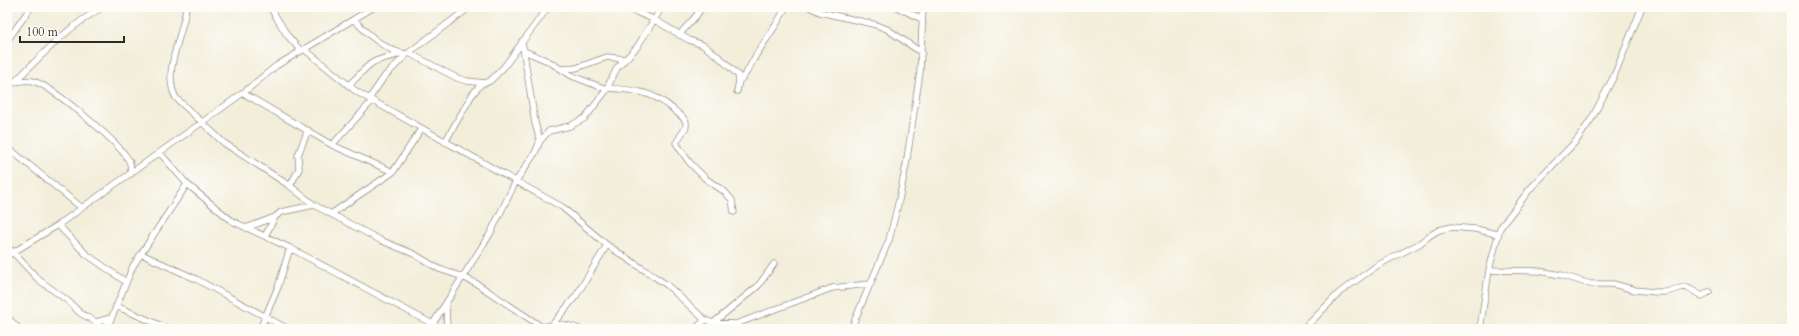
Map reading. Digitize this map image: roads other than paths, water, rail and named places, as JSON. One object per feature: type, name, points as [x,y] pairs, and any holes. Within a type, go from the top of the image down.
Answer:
[{"type":"street","points":[[7,41],[30,7]]},
{"type":"street","points":[[90,14],[95,7]]},
{"type":"street","points":[[7,88],[15,82],[46,50],[90,14],[103,7]]},
{"type":"street","points":[[186,7],[171,76],[173,92],[176,98],[224,143],[290,186],[314,205],[380,240],[414,254],[439,269],[463,277],[496,296],[539,328],[567,324],[579,329]]},
{"type":"street","points":[[9,254],[58,225],[131,174],[243,93],[276,66],[374,7]]},
{"type":"street","points":[[332,145],[371,100],[384,77],[408,54],[470,7]]},
{"type":"street","points":[[523,7],[535,7]]},
{"type":"street","points":[[445,142],[472,95],[481,84],[490,81],[496,76],[548,7]]},
{"type":"street","points":[[624,7],[654,19],[679,35],[710,50],[738,75],[739,81],[737,91]]},
{"type":"street","points":[[432,325],[490,234],[516,181],[535,153],[540,141],[549,131],[570,126],[585,118],[606,89],[617,68],[637,47],[662,7]]},
{"type":"street","points":[[679,35],[702,7]]},
{"type":"street","points":[[739,81],[748,71],[786,7]]},
{"type":"street","points":[[810,7],[820,12],[873,24],[887,29],[922,53]]},
{"type":"street","points":[[897,7],[922,19]]},
{"type":"street","points":[[851,329],[886,246],[899,200],[906,165],[922,53],[923,7]]},
{"type":"street","points":[[1480,329],[1489,270],[1498,234],[1504,222],[1530,189],[1577,140],[1592,118],[1614,76],[1642,7]]},
{"type":"street","points":[[271,8],[287,35],[302,50],[348,85],[371,100],[562,207],[607,245],[667,285],[704,320],[713,323],[736,324],[832,288],[869,284]]},
{"type":"street","points":[[354,20],[376,40],[399,54]]},
{"type":"street","points":[[522,42],[535,124],[540,141]]},
{"type":"street","points":[[524,50],[548,61],[572,76],[606,89],[649,93],[667,103],[681,115],[686,122],[686,128],[676,141],[677,145],[689,162],[706,179],[725,192],[732,200],[734,212]]},
{"type":"street","points":[[348,85],[358,78],[371,64],[378,60],[399,54],[408,54],[457,78],[481,84]]},
{"type":"street","points":[[560,69],[576,68],[607,57],[625,60]]},
{"type":"street","points":[[15,82],[32,81],[56,94],[85,116],[121,150],[129,160],[131,174]]},
{"type":"street","points":[[243,93],[332,145],[393,172]]},
{"type":"street","points":[[331,214],[393,172],[422,129]]},
{"type":"street","points":[[290,186],[299,169],[298,155],[308,130]]},
{"type":"street","points":[[7,147],[82,208]]},
{"type":"street","points":[[160,153],[187,184],[232,221],[290,248],[442,329]]},
{"type":"street","points":[[107,329],[133,266],[187,184]]},
{"type":"street","points":[[246,228],[275,217],[284,211],[314,205]]},
{"type":"street","points":[[265,236],[275,217]]},
{"type":"street","points":[[58,225],[86,254],[126,282]]},
{"type":"street","points":[[1304,329],[1340,292],[1378,265],[1419,244],[1439,230],[1452,228],[1475,229],[1498,234]]},
{"type":"street","points":[[552,325],[576,296],[607,245]]},
{"type":"street","points":[[7,246],[9,254],[39,280],[68,301],[80,313],[96,322],[102,329]]},
{"type":"street","points":[[260,329],[278,287],[290,248]]},
{"type":"street","points":[[141,254],[196,280],[288,329]]},
{"type":"street","points":[[713,323],[758,286],[774,264]]},
{"type":"street","points":[[1489,270],[1539,271],[1560,275],[1590,284],[1613,284],[1650,292],[1666,292],[1684,287],[1690,288],[1702,296],[1708,292]]},
{"type":"street","points":[[446,304],[447,329]]},
{"type":"street","points":[[116,306],[169,329]]},
{"type":"street","points":[[7,317],[19,329]]},
{"type":"street","points":[[96,322],[112,318]]},
{"type":"street","points":[[695,329],[704,320]]}]
